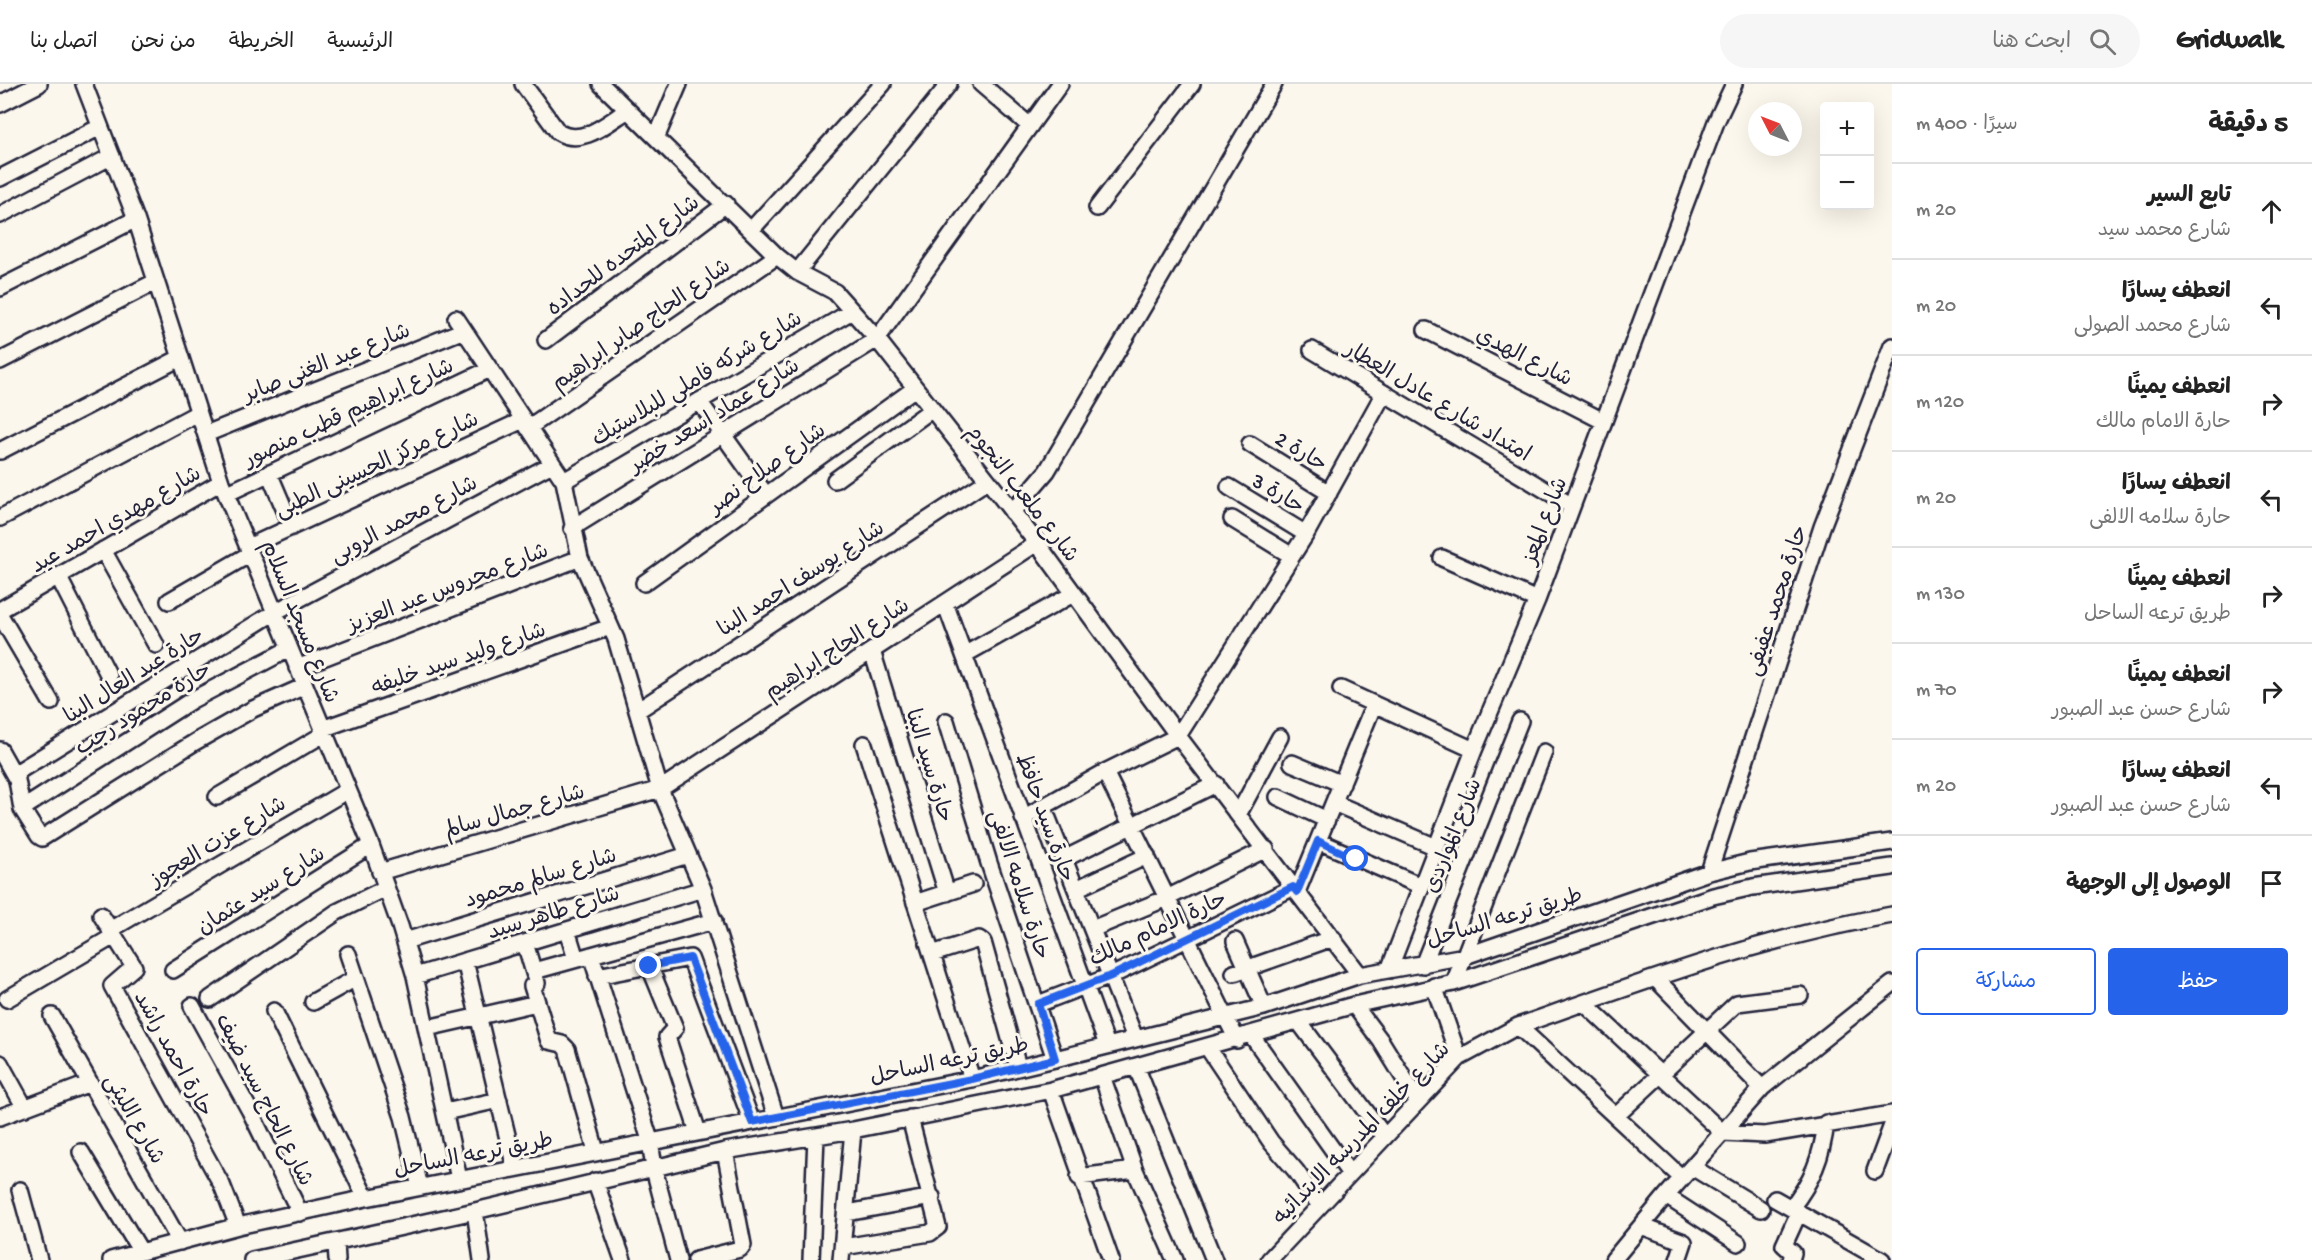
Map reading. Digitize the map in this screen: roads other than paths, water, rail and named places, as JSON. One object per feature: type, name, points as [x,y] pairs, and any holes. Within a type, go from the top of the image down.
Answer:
[{"type":"street","points":[[0,104],[39,84]]},
{"type":"street","name":"شارع مسجد السلام","points":[[84,84],[136,219],[224,488],[348,790],[405,940],[427,1028],[459,1179]]},
{"type":"street","points":[[523,84],[558,132],[566,137],[585,136],[628,110]]},
{"type":"street","name":"شارع ملعب النجوم","points":[[602,84],[777,256],[797,272],[835,292],[877,339],[1037,543],[1178,736],[1239,813],[1360,975]]},
{"type":"street","points":[[657,136],[679,84]]},
{"type":"street","points":[[752,229],[883,84]]},
{"type":"street","points":[[797,272],[949,84]]},
{"type":"street","points":[[981,84],[1030,126]]},
{"type":"street","points":[[877,339],[1060,84]]},
{"type":"street","points":[[1097,208],[1192,84]]},
{"type":"street","points":[[1012,512],[1047,471],[1274,84]]},
{"type":"street","name":"شارع المعز","points":[[1389,970],[1474,750],[1572,507],[1716,122],[1734,84]]},
{"type":"street","points":[[0,178],[100,127]]},
{"type":"street","points":[[0,215],[112,156]]},
{"type":"street","name":"شارع المتحده للحداده","points":[[546,340],[726,204]]},
{"type":"street","points":[[0,288],[136,219]]},
{"type":"street","name":"شارع الحاج صابر ابراهيم","points":[[526,424],[777,256]]},
{"type":"street","points":[[0,361],[155,282]]},
{"type":"street","name":"شارع شركه فاملي للبلاستيك","points":[[564,482],[852,311]]},
{"type":"street","name":"شارع عبد الغنى صابر","points":[[206,434],[460,324],[490,369]]},
{"type":"street","name":"شارع الهدي","points":[[1426,330],[1603,420]]},
{"type":"street","name":"شارع عماد اسعد خضر","points":[[572,528],[877,339]]},
{"type":"street","name":"حارة محمد عفيفى","points":[[1708,872],[1822,527],[1892,346]]},
{"type":"street","name":"امتداد شارع عادل العطار","points":[[1312,350],[1572,507]]},
{"type":"street","points":[[0,451],[180,358]]},
{"type":"street","points":[[490,369],[564,482],[580,558],[610,627],[660,789],[703,889],[776,1117]]},
{"type":"street","name":"شارع ابراهيم قطب منصور","points":[[224,488],[269,473],[490,369]]},
{"type":"street","name":"شارع صلاح نصر","points":[[644,583],[914,389]]},
{"type":"street","points":[[1023,818],[1105,772],[1178,736],[1306,534],[1384,393]]},
{"type":"street","points":[[699,401],[766,495]]},
{"type":"street","points":[[835,480],[931,410]]},
{"type":"street","points":[[0,518],[198,413]]},
{"type":"street","name":"شارع مركز الحسينى الطبى","points":[[169,601],[249,550],[292,527],[526,424]]},
{"type":"street","name":"حارة 2","points":[[1251,444],[1329,493]]},
{"type":"street","name":"شارع محمد الروبى","points":[[275,612],[552,464]]},
{"type":"street","points":[[269,473],[292,527]]},
{"type":"street","name":"شارع يوسف احمد البنا","points":[[637,711],[987,480]]},
{"type":"street","name":"حارة 3","points":[[1229,487],[1306,534]]},
{"type":"street","name":"شارع مهدي احمد عيد","points":[[0,610],[103,550],[224,488]]},
{"type":"street","points":[[1233,519],[1292,556]]},
{"type":"street","name":"شارع الحاج ابراهيم","points":[[660,789],[1037,543]]},
{"type":"street","points":[[103,550],[156,645]]},
{"type":"street","name":"شارع محروس عبد العزيز","points":[[297,668],[580,558]]},
{"type":"street","points":[[1442,558],[1536,600]]},
{"type":"street","points":[[58,576],[109,676]]},
{"type":"street","points":[[964,655],[1073,594]]},
{"type":"street","name":"حارة سيد حافظ","points":[[945,603],[1107,1045]]},
{"type":"street","name":"حارة عبد العال البنا","points":[[14,774],[275,612]]},
{"type":"street","points":[[0,615],[51,702]]},
{"type":"street","name":"شارع وليد سيد خليفه","points":[[217,796],[323,732],[610,627]]},
{"type":"street","name":"حارة محمود رجب","points":[[22,809],[192,700],[289,649]]},
{"type":"street","name":"حارة سيد البنا","points":[[872,651],[947,893]]},
{"type":"street","points":[[0,750],[14,774],[22,809],[42,838],[195,742],[304,686]]},
{"type":"street","points":[[1341,689],[1474,750]]},
{"type":"street","points":[[1295,890],[1327,820],[1374,704]]},
{"type":"street","name":"شارع المواردى","points":[[1423,965],[1520,721]]},
{"type":"street","name":"حارة سلامه الالفى","points":[[946,722],[989,863],[1055,1059]]},
{"type":"street","points":[[1239,813],[1280,737]]},
{"type":"street","points":[[864,744],[972,1079]]},
{"type":"street","points":[[1454,983],[1544,752]]},
{"type":"street","points":[[1292,763],[1342,784]]},
{"type":"street","points":[[1105,772],[1226,1016],[1350,1174]]},
{"type":"street","points":[[1065,859],[1216,784]]},
{"type":"street","name":"شارع جمال سالم","points":[[380,872],[660,789]]},
{"type":"street","name":"شارع عزت العجوز","points":[[7,999],[348,790]]},
{"type":"street","points":[[1278,797],[1327,820]]},
{"type":"street","points":[[1334,803],[1436,847]]},
{"type":"street","points":[[1043,806],[1135,1038]]},
{"type":"street","points":[[1318,841],[1421,886]]},
{"type":"street","name":"طريق ترعه الساحل","points":[[111,1260],[238,1226],[366,1198],[650,1140],[972,1079],[1264,1007],[1360,975],[1465,957],[1708,872],[1750,862],[1892,842]]},
{"type":"street","name":"شارع سيد عثمان","points":[[173,970],[370,846]]},
{"type":"street","points":[[1092,928],[1167,898],[1266,849]]},
{"type":"street","name":"شارع سالم محمود","points":[[405,940],[688,855]]},
{"type":"street","points":[[1076,889],[1147,856]]},
{"type":"street","name":"طريق ترعه الساحل","points":[[252,1260],[475,1211],[725,1151],[853,1130],[1051,1090],[1245,1038],[1354,1005],[1454,983],[1713,896],[1753,887],[1892,867]]},
{"type":"street","points":[[915,903],[973,884]]},
{"type":"street","points":[[210,999],[337,912],[386,888]]},
{"type":"street","name":"شارع طاهر سيد","points":[[415,976],[703,889]]},
{"type":"street","name":"حارة الامام مالك","points":[[1038,1004],[1111,976],[1295,890]]},
{"type":"street","name":"حارة احمد راشد","points":[[101,915],[134,969],[112,986],[222,1185],[238,1226]]},
{"type":"street","name":"شارع خلف المدرسه الابتدائيه","points":[[1269,1260],[1459,1058],[1518,1026],[1584,1003],[1790,936],[1892,915]]},
{"type":"street","points":[[534,971],[714,921]]},
{"type":"street","points":[[567,930],[597,976],[650,1140],[654,1169],[678,1260]]},
{"type":"street","points":[[1240,970],[1333,938]]},
{"type":"street","points":[[932,954],[979,939],[983,942],[1018,1067]]},
{"type":"street","points":[[1235,941],[1240,970],[1264,1007]]},
{"type":"street","points":[[525,943],[537,983],[532,986],[549,1041],[552,1044],[562,1044],[567,1049],[596,1151]]},
{"type":"street","points":[[348,954],[403,1117],[420,1187]]},
{"type":"street","points":[[597,976],[690,958],[752,1122]]},
{"type":"street","points":[[465,960],[515,1168]]},
{"type":"street","points":[[649,966],[675,1028],[667,1037],[698,1132]]},
{"type":"street","points":[[313,1002],[356,978]]},
{"type":"street","points":[[1656,980],[1762,1088]]},
{"type":"street","points":[[1613,1260],[1666,1196],[1762,1088],[1892,984]]},
{"type":"street","points":[[1434,986],[1459,1058]]},
{"type":"street","points":[[1616,1116],[1743,1000],[1800,995]]},
{"type":"street","points":[[427,1028],[537,1003]]},
{"type":"street","points":[[1584,1003],[1662,1073],[1723,1133],[1765,1135],[1892,1113]]},
{"type":"street","points":[[1354,1005],[1381,1041],[1418,1101]]},
{"type":"street","name":"شارع الحاج سيد ضيف","points":[[192,1006],[250,1111],[300,1213]]},
{"type":"street","points":[[274,1011],[366,1198]]},
{"type":"street","name":"شارع الليثى","points":[[52,1016],[180,1242]]},
{"type":"street","points":[[1299,1022],[1385,1137]]},
{"type":"street","points":[[1518,1026],[1616,1116],[1687,1172],[1761,1209]]},
{"type":"street","points":[[1208,1048],[1271,1142],[1296,1171],[1320,1206]]},
{"type":"street","points":[[0,1064],[25,1108]]},
{"type":"street","points":[[1137,1066],[1214,1260]]},
{"type":"street","points":[[1102,1076],[1135,1170],[1175,1260]]},
{"type":"street","points":[[0,1117],[90,1083]]},
{"type":"street","points":[[1051,1090],[1079,1177],[1111,1260]]},
{"type":"street","points":[[444,1112],[499,1100]]},
{"type":"street","points":[[853,1130],[842,1254],[936,1230],[938,1223],[932,1197],[910,1118]]},
{"type":"street","points":[[1791,1260],[1794,1254],[1784,1246],[1795,1210],[1816,1169],[1826,1123]]},
{"type":"street","points":[[1875,1171],[1892,1125]]},
{"type":"street","points":[[811,1260],[816,1136]]},
{"type":"street","points":[[696,1260],[740,1249],[743,1245],[725,1151]]},
{"type":"street","points":[[81,1152],[141,1252]]},
{"type":"street","points":[[1079,1177],[1135,1170]]},
{"type":"street","points":[[596,1181],[623,1260]]},
{"type":"street","points":[[20,1190],[39,1260]]},
{"type":"street","points":[[1666,1196],[1738,1243]]},
{"type":"street","points":[[847,1213],[932,1197]]},
{"type":"street","points":[[1775,1199],[1882,1260]]},
{"type":"street","points":[[475,1211],[482,1260]]},
{"type":"street","points":[[1641,1226],[1684,1242],[1678,1260]]},
{"type":"street","points":[[336,1242],[337,1260]]}]
